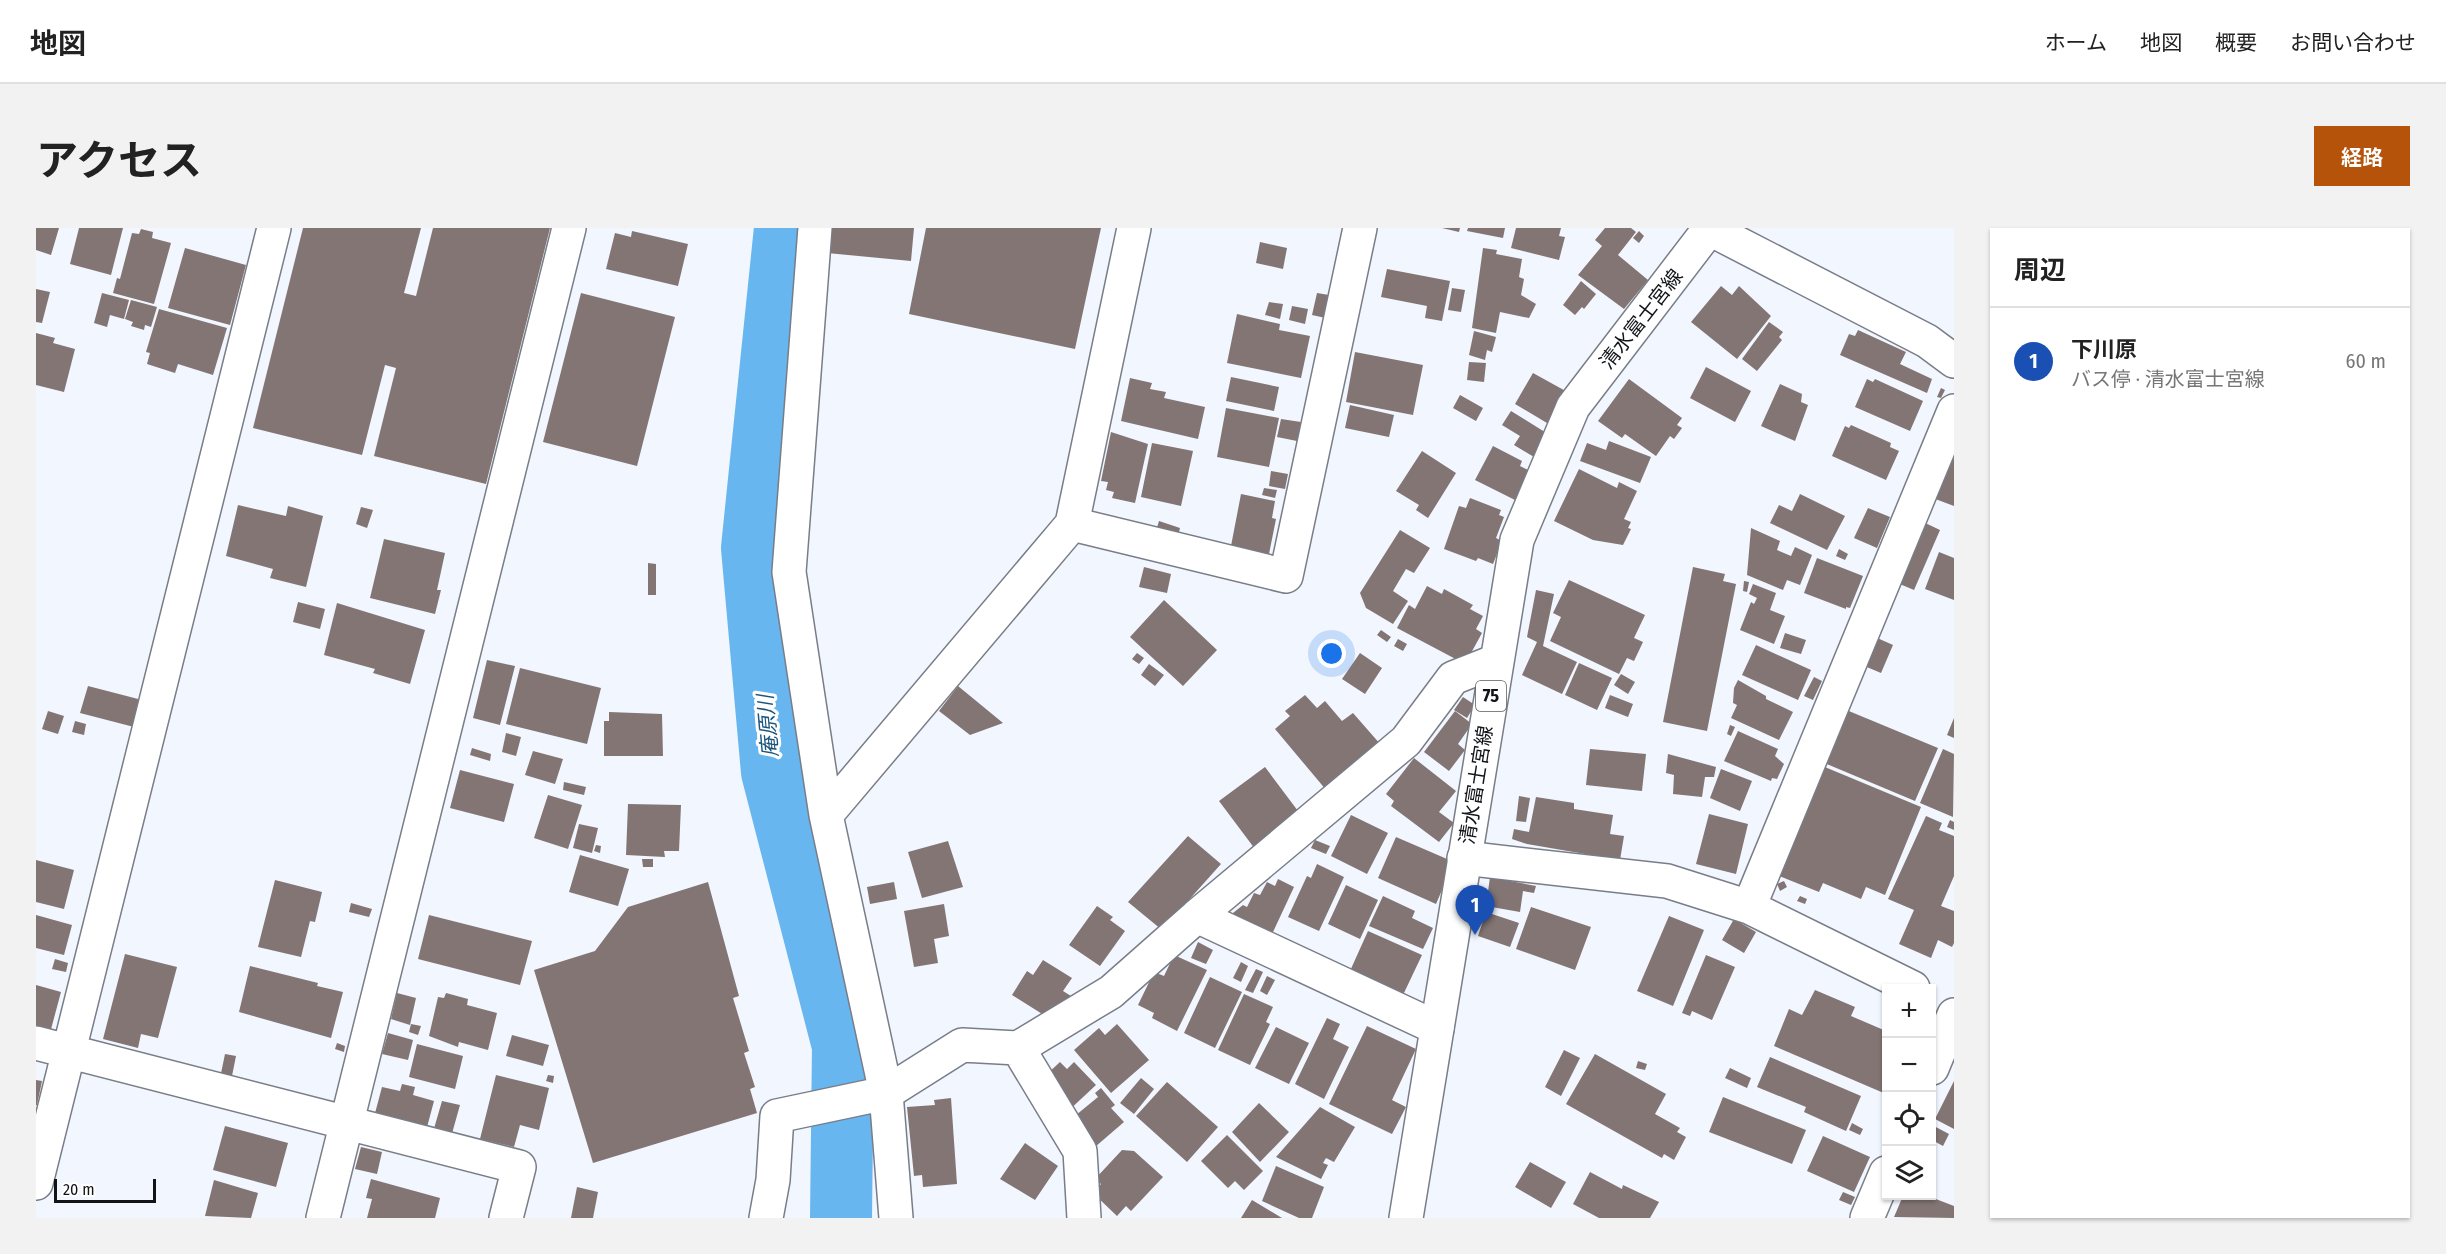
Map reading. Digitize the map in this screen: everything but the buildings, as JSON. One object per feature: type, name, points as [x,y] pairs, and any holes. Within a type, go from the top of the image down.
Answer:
[{"type":"street","points":[[36,1183],[274,228]]},
{"type":"street","points":[[323,1218],[569,228]]},
{"type":"street","points":[[815,228],[810,268],[789,572],[826,815],[896,1218]]},
{"type":"street","points":[[826,815],[1072,524],[1134,228]]},
{"type":"street","points":[[1072,524],[1286,576],[1360,228]]},
{"type":"street","points":[[1709,228],[1927,341],[1954,361]]},
{"type":"street","name":"清水富士宮線","points":[[1406,1218],[1517,540],[1573,407],[1709,228]]},
{"type":"street","points":[[1749,907],[1954,411]]},
{"type":"street","points":[[766,1218],[773,1180],[777,1116],[874,1096],[962,1045],[1018,1048],[1111,992],[1197,916],[1406,741],[1453,678],[1496,661]]},
{"type":"street","points":[[1464,858],[1666,881],[1749,907],[1905,984]]},
{"type":"street","points":[[1197,916],[1437,1028]]},
{"type":"street","points":[[1936,1000],[1954,1009]]},
{"type":"street","points":[[1936,1058],[1954,1015]]},
{"type":"street","points":[[36,1043],[519,1167],[506,1218]]},
{"type":"street","points":[[1018,1048],[1080,1151],[1083,1218]]},
{"type":"street","points":[[1867,1218],[1882,1184]]},
{"type":"waterway","name":"庵原川","points":[[785,228],[752,548],[772,772],[843,1046],[841,1218]]},
{"type":"place","name":"下川原","points":[[1475,935]]}]
